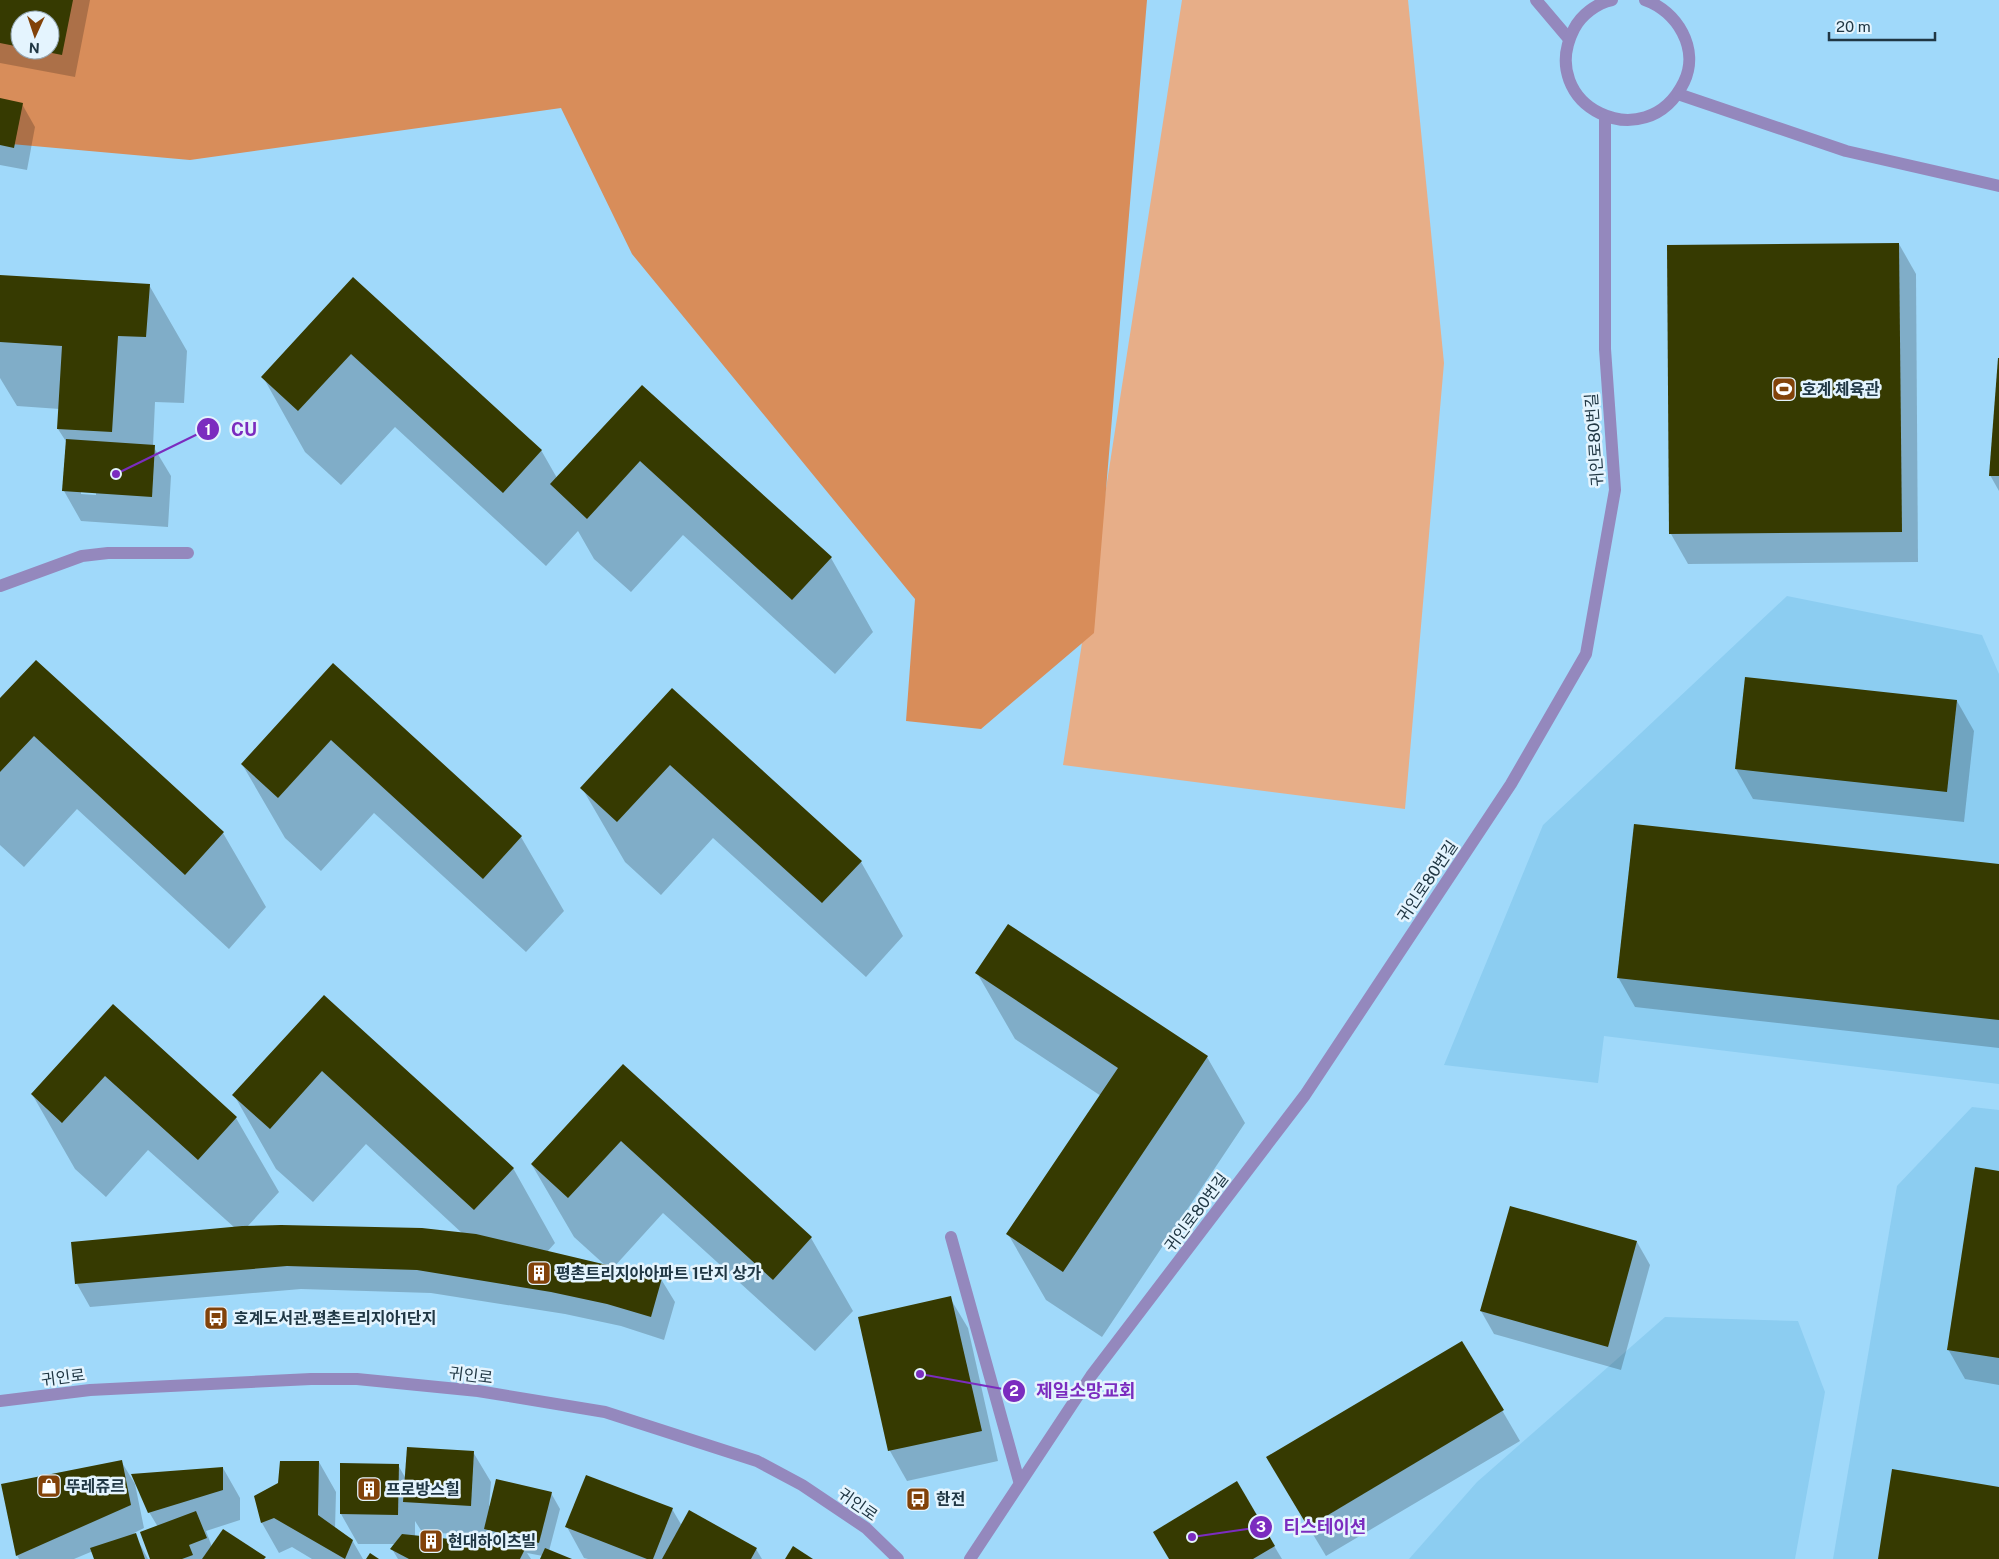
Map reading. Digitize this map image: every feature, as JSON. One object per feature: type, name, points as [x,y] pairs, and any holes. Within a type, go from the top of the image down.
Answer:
[{"type":"street","points":[[1536,0],[1569,40]]},
{"type":"street","points":[[1612,0],[1592,9],[1578,22],[1569,40],[1566,55],[1567,70],[1572,85],[1580,98],[1591,109],[1604,116],[1621,120],[1637,120],[1653,115],[1667,106],[1678,94],[1687,77],[1690,58],[1686,40],[1677,23],[1664,9],[1645,0]]},
{"type":"street","points":[[1678,94],[1846,151],[1999,186]]},
{"type":"street","name":"귀인로80번길","points":[[970,1559],[1019,1481],[1091,1376],[1305,1095],[1511,784],[1586,654],[1615,490],[1605,349],[1604,116]]},
{"type":"street","points":[[0,586],[82,556],[108,553],[188,553]]},
{"type":"street","points":[[951,1237],[1019,1481]]},
{"type":"street","name":"귀인로","points":[[0,1401],[90,1390],[311,1379],[357,1379],[478,1391],[606,1412],[757,1461],[802,1485],[866,1528],[898,1559]]},
{"type":"shaded area","points":[[0,0],[1147,0],[1094,633],[981,729],[906,721],[915,599],[632,254],[561,108],[190,160],[0,143]]},
{"type":"shaded area","points":[[1182,0],[1408,0],[1444,363],[1405,809],[1063,765]]},
{"type":"shaded area","points":[[1787,596],[1982,635],[1999,674],[1999,1084],[1604,1036],[1598,1083],[1444,1065],[1543,825]]},
{"type":"shaded area","points":[[1972,1107],[1999,1110],[1999,1559],[1833,1559],[1897,1186]]},
{"type":"shaded area","points":[[1665,1317],[1798,1321],[1825,1392],[1795,1559],[1409,1559],[1477,1482]]},
{"type":"building","points":[[0,0],[73,0],[62,55],[60,55],[60,10],[10,10],[10,45],[0,43]]},
{"type":"building","points":[[0,98],[23,103],[14,148],[0,145]]},
{"type":"building","name":"호계 체육관","points":[[1899,243],[1902,532],[1669,534],[1667,245]]},
{"type":"building","points":[[0,275],[150,284],[146,337],[118,336],[112,432],[57,429],[62,346],[0,342]]},
{"type":"building","points":[[353,277],[542,450],[503,493],[351,354],[298,411],[261,377]]},
{"type":"building","points":[[1998,358],[1999,476],[1989,476]]},
{"type":"building","points":[[642,385],[832,557],[792,600],[640,461],[587,519],[550,484]]},
{"type":"building","points":[[66,439],[155,445],[152,497],[62,491]]},
{"type":"building","points":[[36,660],[224,832],[185,875],[34,736],[0,772],[0,698]]},
{"type":"building","points":[[333,663],[522,836],[483,879],[331,740],[278,798],[241,764]]},
{"type":"building","points":[[1745,677],[1957,700],[1947,792],[1735,769]]},
{"type":"building","points":[[672,688],[862,861],[822,903],[670,765],[617,822],[580,788]]},
{"type":"building","points":[[1634,824],[1999,864],[1999,1020],[1617,978]]},
{"type":"building","points":[[1008,924],[1208,1056],[1063,1272],[1006,1234],[1118,1068],[975,973]]},
{"type":"building","points":[[324,995],[514,1168],[474,1210],[322,1071],[270,1129],[232,1095]]},
{"type":"building","points":[[113,1004],[237,1117],[198,1160],[105,1076],[62,1123],[31,1094]]},
{"type":"building","points":[[623,1064],[812,1237],[773,1280],[621,1141],[568,1198],[531,1164]]},
{"type":"building","points":[[1975,1167],[1999,1171],[1999,1358],[1947,1350]]},
{"type":"building","points":[[1510,1206],[1637,1241],[1608,1347],[1480,1311]]},
{"type":"building","name":"평촌트리지아아파트 1단지 상가","points":[[242,1226],[422,1228],[476,1234],[662,1278],[651,1317],[607,1304],[551,1292],[417,1270],[287,1266],[75,1284],[71,1242]]},
{"type":"building","points":[[951,1296],[982,1431],[888,1451],[858,1317]]},
{"type":"building","points":[[1462,1341],[1504,1410],[1308,1527],[1266,1457]]},
{"type":"building","points":[[407,1447],[474,1451],[471,1506],[403,1502]]},
{"type":"building","points":[[122,1460],[131,1505],[16,1556],[1,1484]]},
{"type":"building","points":[[280,1461],[319,1461],[318,1515],[353,1540],[345,1559],[274,1518],[261,1523],[254,1496],[278,1483]]},
{"type":"building","name":"프로방스힐","points":[[340,1463],[399,1464],[398,1515],[340,1514]]},
{"type":"building","points":[[223,1467],[223,1490],[148,1513],[131,1474]]},
{"type":"building","points":[[1892,1469],[1999,1487],[1999,1559],[1878,1559]]},
{"type":"building","points":[[586,1475],[673,1508],[653,1559],[647,1559],[565,1527]]},
{"type":"building","points":[[496,1479],[552,1492],[539,1543],[484,1529]]},
{"type":"building","points":[[1237,1481],[1275,1546],[1253,1559],[1169,1559],[1153,1532]]},
{"type":"building","points":[[689,1510],[757,1548],[751,1559],[662,1559]]},
{"type":"building","points":[[196,1511],[207,1538],[189,1545],[193,1555],[182,1559],[150,1559],[140,1532]]},
{"type":"building","points":[[223,1529],[266,1557],[264,1559],[202,1559]]},
{"type":"building","points":[[136,1533],[145,1559],[94,1559],[90,1548]]},
{"type":"building","name":"현대하이츠빌","points":[[402,1534],[526,1547],[520,1559],[409,1559],[390,1549]]},
{"type":"building","points":[[793,1546],[813,1559],[785,1559]]},
{"type":"building","points":[[545,1548],[572,1559],[540,1559]]},
{"type":"building","points":[[370,1553],[379,1559],[366,1559]]},
{"type":"place","name":"호계 체육관","points":[[1784,389]]},
{"type":"place","name":"CU","points":[[116,474]]},
{"type":"place","name":"평촌트리지아아파트 1단지 상가","points":[[539,1273]]},
{"type":"place","name":"호계도서관.평촌트리지아1단지","points":[[216,1318]]},
{"type":"place","name":"제일소망교회","points":[[920,1374]]},
{"type":"place","name":"뚜레쥬르","points":[[49,1486]]},
{"type":"place","name":"프로방스힐","points":[[369,1489]]},
{"type":"place","name":"한전","points":[[918,1499]]},
{"type":"place","name":"티스테이션","points":[[1192,1537]]},
{"type":"place","name":"현대하이츠빌","points":[[431,1541]]}]
